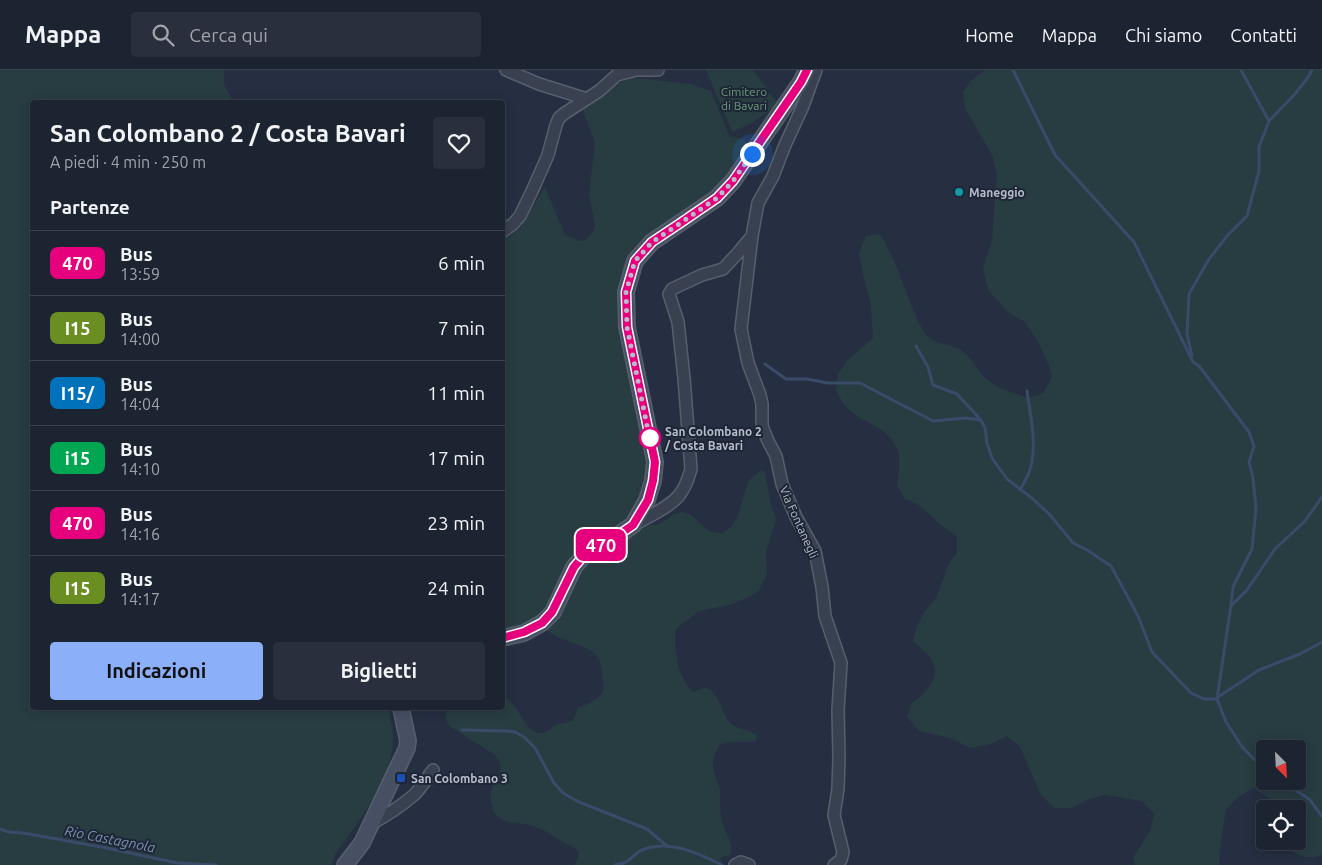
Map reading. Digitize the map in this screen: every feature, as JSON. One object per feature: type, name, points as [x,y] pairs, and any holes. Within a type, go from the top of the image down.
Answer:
[{"type":"street","points":[[506,70],[539,84],[587,99]]},
{"type":"street","points":[[505,230],[520,216],[548,155],[559,118],[621,73],[636,70],[658,70]]},
{"type":"street","points":[[633,525],[648,500],[655,462],[627,327],[626,292],[635,261],[652,242],[717,198],[733,181],[801,82],[806,70]]},
{"type":"street","name":"Via Fontanegli","points":[[816,70],[773,176],[758,203],[752,236],[741,329],[748,363],[762,404],[762,426],[764,433],[776,456],[782,484],[796,516],[815,551],[826,616],[841,664],[838,710],[838,781],[834,815],[843,852],[841,860],[834,865]]},
{"type":"street","points":[[505,637],[524,632],[542,623],[552,612],[574,567],[586,553],[655,514],[682,493],[689,478],[691,468],[678,322],[669,294],[672,289],[702,275],[723,269],[752,236]]},
{"type":"street","points":[[345,865],[362,843],[407,748],[408,741],[400,710]]},
{"type":"street","points":[[371,824],[414,794],[433,770]]},
{"type":"street","points":[[735,865],[741,862],[749,865]]},
{"type":"green space","points":[[0,70],[224,70],[224,85],[233,100],[30,100],[30,710],[389,710],[393,735],[391,757],[379,792],[336,853],[331,865],[0,865]]},
{"type":"green space","name":"Cimitero di Bavari","points":[[706,70],[753,70],[779,105],[748,125],[732,132]]},
{"type":"green space","points":[[985,70],[1322,70],[1322,855],[1304,857],[1290,850],[1306,850],[1306,800],[1269,800],[1269,798],[1257,790],[1306,790],[1306,740],[1256,740],[1256,789],[1254,788],[1238,797],[1226,810],[1219,865],[1135,865],[1133,858],[1150,831],[1154,814],[1142,801],[1104,795],[1087,800],[1072,808],[1054,808],[1041,795],[1020,747],[1007,736],[991,744],[970,748],[953,739],[919,731],[907,717],[911,705],[927,689],[935,674],[935,668],[928,655],[913,641],[917,626],[925,611],[936,598],[948,566],[957,552],[957,536],[943,527],[919,505],[905,499],[897,485],[899,453],[891,438],[879,428],[858,417],[844,405],[836,390],[838,374],[848,360],[873,338],[871,305],[859,252],[866,236],[880,234],[887,245],[922,329],[930,338],[961,350],[969,357],[985,378],[993,384],[1028,398],[1043,393],[1052,377],[1039,343],[1025,322],[1008,312],[988,290],[983,268],[992,240],[997,173],[992,155],[965,108],[963,92],[972,80]]},
{"type":"green space","points":[[631,77],[690,84],[711,91],[730,137],[745,139],[747,145],[724,181],[704,202],[659,231],[634,250],[623,274],[618,309],[647,473],[642,498],[634,513],[621,525],[596,536],[569,560],[549,602],[530,623],[505,630],[505,240],[520,228],[545,187],[565,235],[580,241],[586,240],[593,232],[595,226],[589,194],[595,143],[583,110],[605,91]]},
{"type":"green space","points":[[761,470],[765,472],[771,505],[775,515],[776,520],[766,552],[767,574],[755,594],[730,605],[698,612],[678,627],[675,632],[678,667],[691,691],[695,692],[702,688],[713,692],[731,724],[757,735],[756,741],[722,744],[713,759],[713,768],[720,790],[721,817],[730,841],[731,854],[720,858],[723,865],[575,865],[579,852],[573,847],[540,828],[509,822],[493,812],[491,792],[501,769],[499,760],[495,755],[451,727],[446,720],[446,713],[448,710],[505,710],[505,695],[526,724],[538,733],[543,733],[556,725],[573,720],[578,707],[595,700],[604,690],[600,663],[594,653],[548,631],[583,566],[590,558],[619,540],[647,525],[657,525],[681,512],[692,516],[709,531],[723,533],[732,526],[738,516],[748,481]]},
{"type":"waterway","points":[[1013,70],[1055,155],[1134,242],[1193,362],[1199,366],[1249,432],[1254,446],[1249,462],[1253,478],[1256,508],[1252,549],[1233,587],[1217,699],[1226,722],[1243,748],[1256,761]]},
{"type":"waterway","points":[[1241,70],[1269,121]]},
{"type":"waterway","points":[[1192,356],[1187,334],[1189,294],[1209,259],[1227,236],[1247,216],[1259,171],[1259,147],[1269,121],[1295,94],[1312,70]]},
{"type":"waterway","points":[[916,346],[928,367],[933,385],[957,394],[981,420],[985,428],[992,458],[1007,479],[1051,516],[1073,543],[1111,566],[1138,616],[1152,652],[1191,693],[1204,699],[1217,699]]},
{"type":"waterway","points":[[765,364],[786,379],[807,379],[828,383],[860,383],[933,421],[966,418],[981,420]]},
{"type":"waterway","points":[[1020,490],[1028,476],[1033,452],[1032,426],[1027,391]]},
{"type":"waterway","points":[[1232,605],[1247,590],[1275,549],[1305,521],[1322,497]]},
{"type":"waterway","points":[[1218,697],[1259,670],[1300,654],[1322,642]]},
{"type":"waterway","points":[[462,730],[507,731],[515,732],[524,737],[535,748],[554,783],[563,793],[579,802],[647,829],[667,846]]},
{"type":"waterway","points":[[1296,790],[1309,799],[1322,816]]},
{"type":"waterway","name":"Rio Castagnola","points":[[0,829],[107,848],[177,863],[216,865]]},
{"type":"waterway","points":[[615,865],[626,862],[642,850],[663,846],[693,852],[722,865]]},
{"type":"bus line","name":"470","points":[[505,637],[524,632],[542,623],[552,612],[574,567],[586,553],[633,525],[648,500],[655,462],[627,327],[626,292],[635,261],[652,242],[717,198],[733,181],[801,82],[807,70]]},
{"type":"place","name":"Maneggio","points":[[959,192]]},
{"type":"place","name":"San Colombano 2 / Costa Bavari","points":[[650,438]]},
{"type":"place","name":"San Colombano 3","points":[[401,778]]},
{"type":"route","points":[[650,438],[651,445],[627,327],[626,292],[635,261],[652,242],[717,198],[733,181],[752,154]]}]
